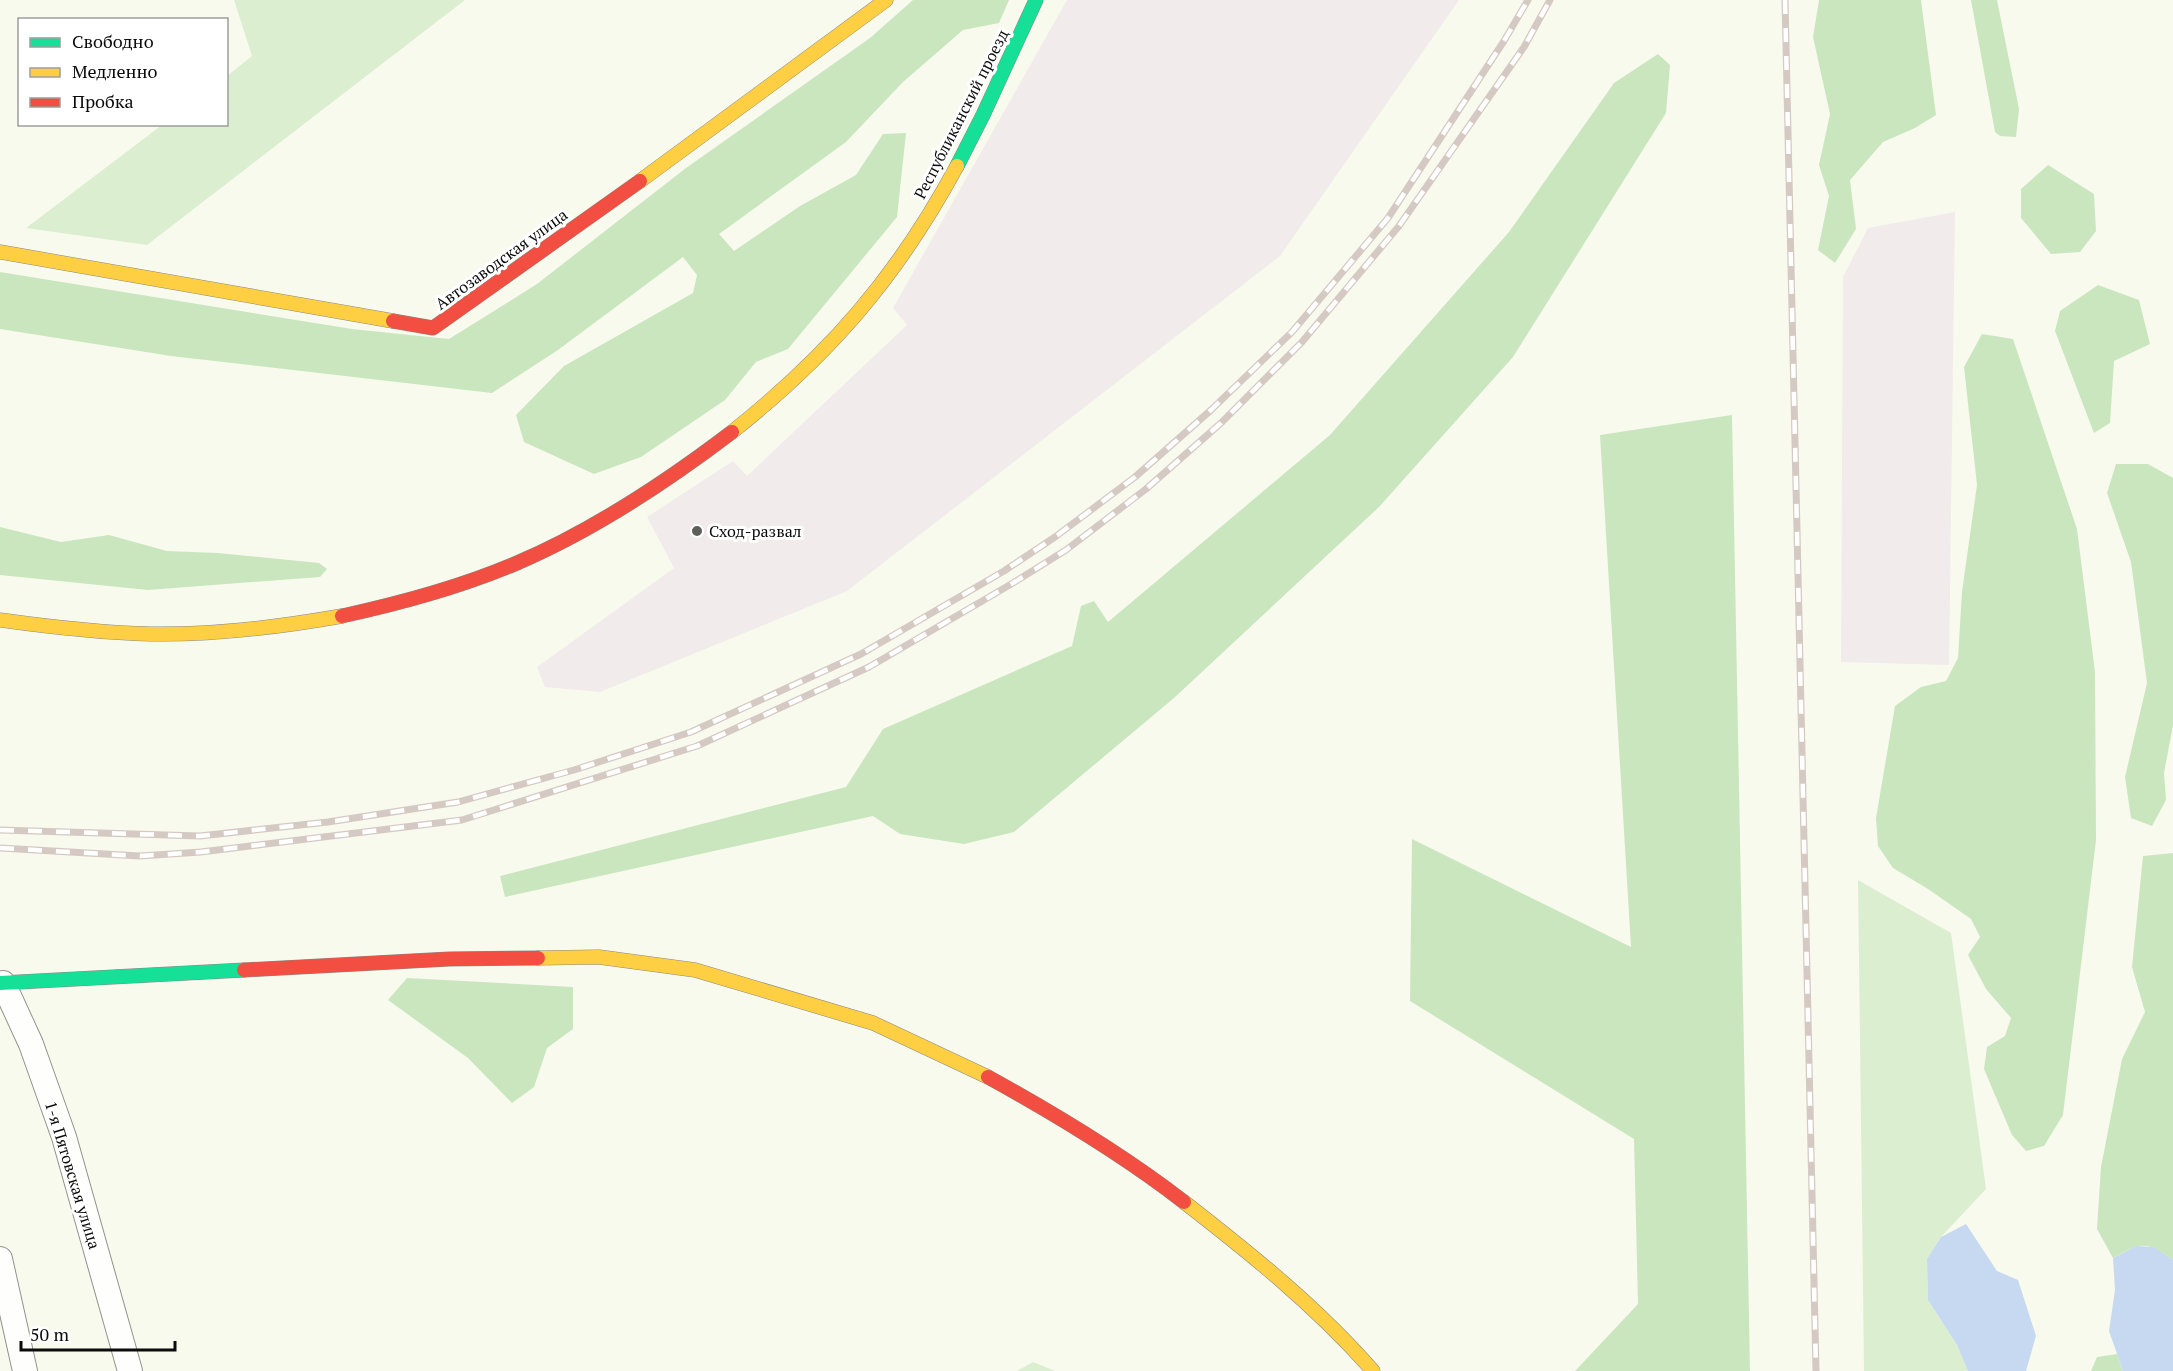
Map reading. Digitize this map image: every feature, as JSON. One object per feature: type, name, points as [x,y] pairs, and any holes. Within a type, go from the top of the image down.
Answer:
[{"type":"street","name":"Автозаводская улица","points":[[0,252],[433,328],[688,146],[886,0]]},
{"type":"street","name":"Республиканский проезд","points":[[0,620],[67,629],[154,634],[240,630],[322,620],[404,603],[488,575],[561,543],[648,492],[715,446],[776,396],[828,347],[875,294],[916,236],[960,159],[1036,0]]},
{"type":"street","points":[[1,983],[461,959],[599,957],[695,969],[873,1023],[971,1067],[1066,1120],[1158,1182],[1248,1251],[1343,1337],[1373,1371]]},
{"type":"street","name":"1-я Пятовская улица","points":[[1,983],[31,1044],[64,1137],[130,1371]]},
{"type":"street","points":[[0,1259],[25,1371]]},
{"type":"shaded area","points":[[1067,0],[1459,0],[1280,256],[847,591],[600,692],[545,687],[537,667],[674,568],[647,517],[733,461],[747,476],[907,325],[893,308]]},
{"type":"shaded area","points":[[1955,212],[1949,665],[1841,662],[1843,277],[1868,228]]},
{"type":"green space","points":[[234,0],[465,0],[147,245],[26,228],[161,126],[228,126],[228,75],[252,56]]},
{"type":"green space","points":[[913,0],[1009,0],[999,23],[963,30],[903,82],[846,142],[719,234],[734,251],[800,206],[856,175],[883,134],[906,133],[897,217],[788,349],[756,362],[725,400],[641,457],[594,474],[524,442],[516,415],[564,366],[693,293],[697,275],[683,257],[558,350],[492,393],[171,356],[0,329],[0,272],[352,329],[449,339],[537,284],[686,168],[870,38]]},
{"type":"green space","points":[[1819,0],[1921,0],[1936,115],[1915,128],[1883,142],[1850,180],[1856,229],[1835,263],[1818,250],[1829,196],[1819,165],[1830,114],[1813,37]]},
{"type":"green space","points":[[1971,0],[1997,0],[2019,109],[2016,137],[2000,136],[1995,132]]},
{"type":"green space","points":[[1658,54],[1670,65],[1666,113],[1513,357],[1379,507],[1174,698],[1014,832],[964,844],[900,834],[873,816],[505,897],[500,876],[846,787],[883,729],[1072,646],[1081,606],[1094,601],[1108,622],[1330,435],[1509,232],[1614,83]]},
{"type":"green space","points":[[2048,165],[2094,194],[2096,231],[2080,252],[2051,254],[2021,218],[2021,189]]},
{"type":"green space","points":[[2098,285],[2139,300],[2150,344],[2114,361],[2110,423],[2094,433],[2055,331],[2060,311]]},
{"type":"green space","points":[[1982,334],[2013,339],[2077,529],[2095,672],[2096,840],[2063,1115],[2044,1146],[2026,1151],[2012,1135],[1984,1069],[1987,1047],[2005,1036],[2011,1018],[1986,989],[1968,955],[1980,937],[1971,919],[1893,868],[1878,846],[1876,818],[1895,706],[1921,687],[1946,681],[1958,658],[1962,592],[1977,485],[1964,367]]},
{"type":"green space","points":[[1732,415],[1750,1371],[1575,1371],[1638,1304],[1634,1139],[1410,1001],[1412,839],[1631,947],[1600,435]]},
{"type":"green space","points":[[2116,464],[2148,464],[2173,478],[2173,725],[2164,773],[2166,800],[2152,826],[2131,818],[2125,777],[2147,683],[2131,562],[2107,493]]},
{"type":"green space","points":[[0,527],[61,542],[109,535],[167,551],[218,553],[319,563],[327,569],[320,577],[148,590],[0,575]]},
{"type":"green space","points":[[2173,853],[2173,1260],[2156,1249],[2143,1246],[2113,1258],[2097,1229],[2101,1167],[2122,1059],[2145,1012],[2132,967],[2143,856]]},
{"type":"green space","points":[[1858,880],[1951,933],[1986,1189],[1941,1237],[1927,1259],[1928,1300],[1957,1345],[1968,1371],[1864,1371]]},
{"type":"green space","points":[[407,978],[573,987],[573,1029],[547,1048],[534,1087],[512,1103],[468,1058],[388,1000]]},
{"type":"green space","points":[[2117,1354],[2123,1371],[2091,1371],[2097,1357]]},
{"type":"green space","points":[[1033,1362],[1055,1371],[1017,1371]]},
{"type":"water","points":[[1966,1224],[1997,1271],[2018,1280],[2036,1336],[2026,1371],[1968,1371],[1957,1345],[1928,1300],[1927,1259],[1941,1237]]},
{"type":"water","points":[[2136,1246],[2154,1247],[2173,1260],[2173,1371],[2123,1371],[2109,1331],[2115,1290],[2113,1258]]},
{"type":"railway","points":[[0,830],[200,836],[328,822],[458,802],[574,770],[691,732],[861,654],[1004,571],[1055,537],[1135,477],[1211,410],[1292,332],[1388,218],[1504,41],[1528,0]]},
{"type":"railway","points":[[0,848],[140,856],[201,852],[462,820],[697,746],[869,667],[1066,550],[1146,489],[1221,423],[1302,342],[1399,226],[1524,47],[1550,0]]},
{"type":"railway","points":[[1785,0],[1816,1371]]},
{"type":"traffic: fast","points":[[957,166],[1036,0]]},
{"type":"traffic: fast","points":[[0,983],[244,970]]},
{"type":"traffic: slow","points":[[640,181],[886,0]]},
{"type":"traffic: slow","points":[[732,432],[800,373],[859,311],[910,243],[957,166]]},
{"type":"traffic: slow","points":[[0,252],[393,321]]},
{"type":"traffic: slow","points":[[0,620],[94,631],[175,634],[247,630],[342,616]]},
{"type":"traffic: slow","points":[[538,958],[599,957],[695,970],[873,1023],[988,1077]]},
{"type":"traffic: slow","points":[[1184,1202],[1306,1303],[1352,1347],[1373,1371]]},
{"type":"traffic: jam","points":[[393,321],[433,328],[640,181]]},
{"type":"traffic: jam","points":[[342,616],[453,587],[496,572],[546,550],[628,504],[732,432]]},
{"type":"traffic: jam","points":[[244,970],[449,959],[538,958]]},
{"type":"traffic: jam","points":[[988,1077],[1089,1136],[1184,1202]]},
{"type":"place","name":"Сход-развал","points":[[697,531]]}]
